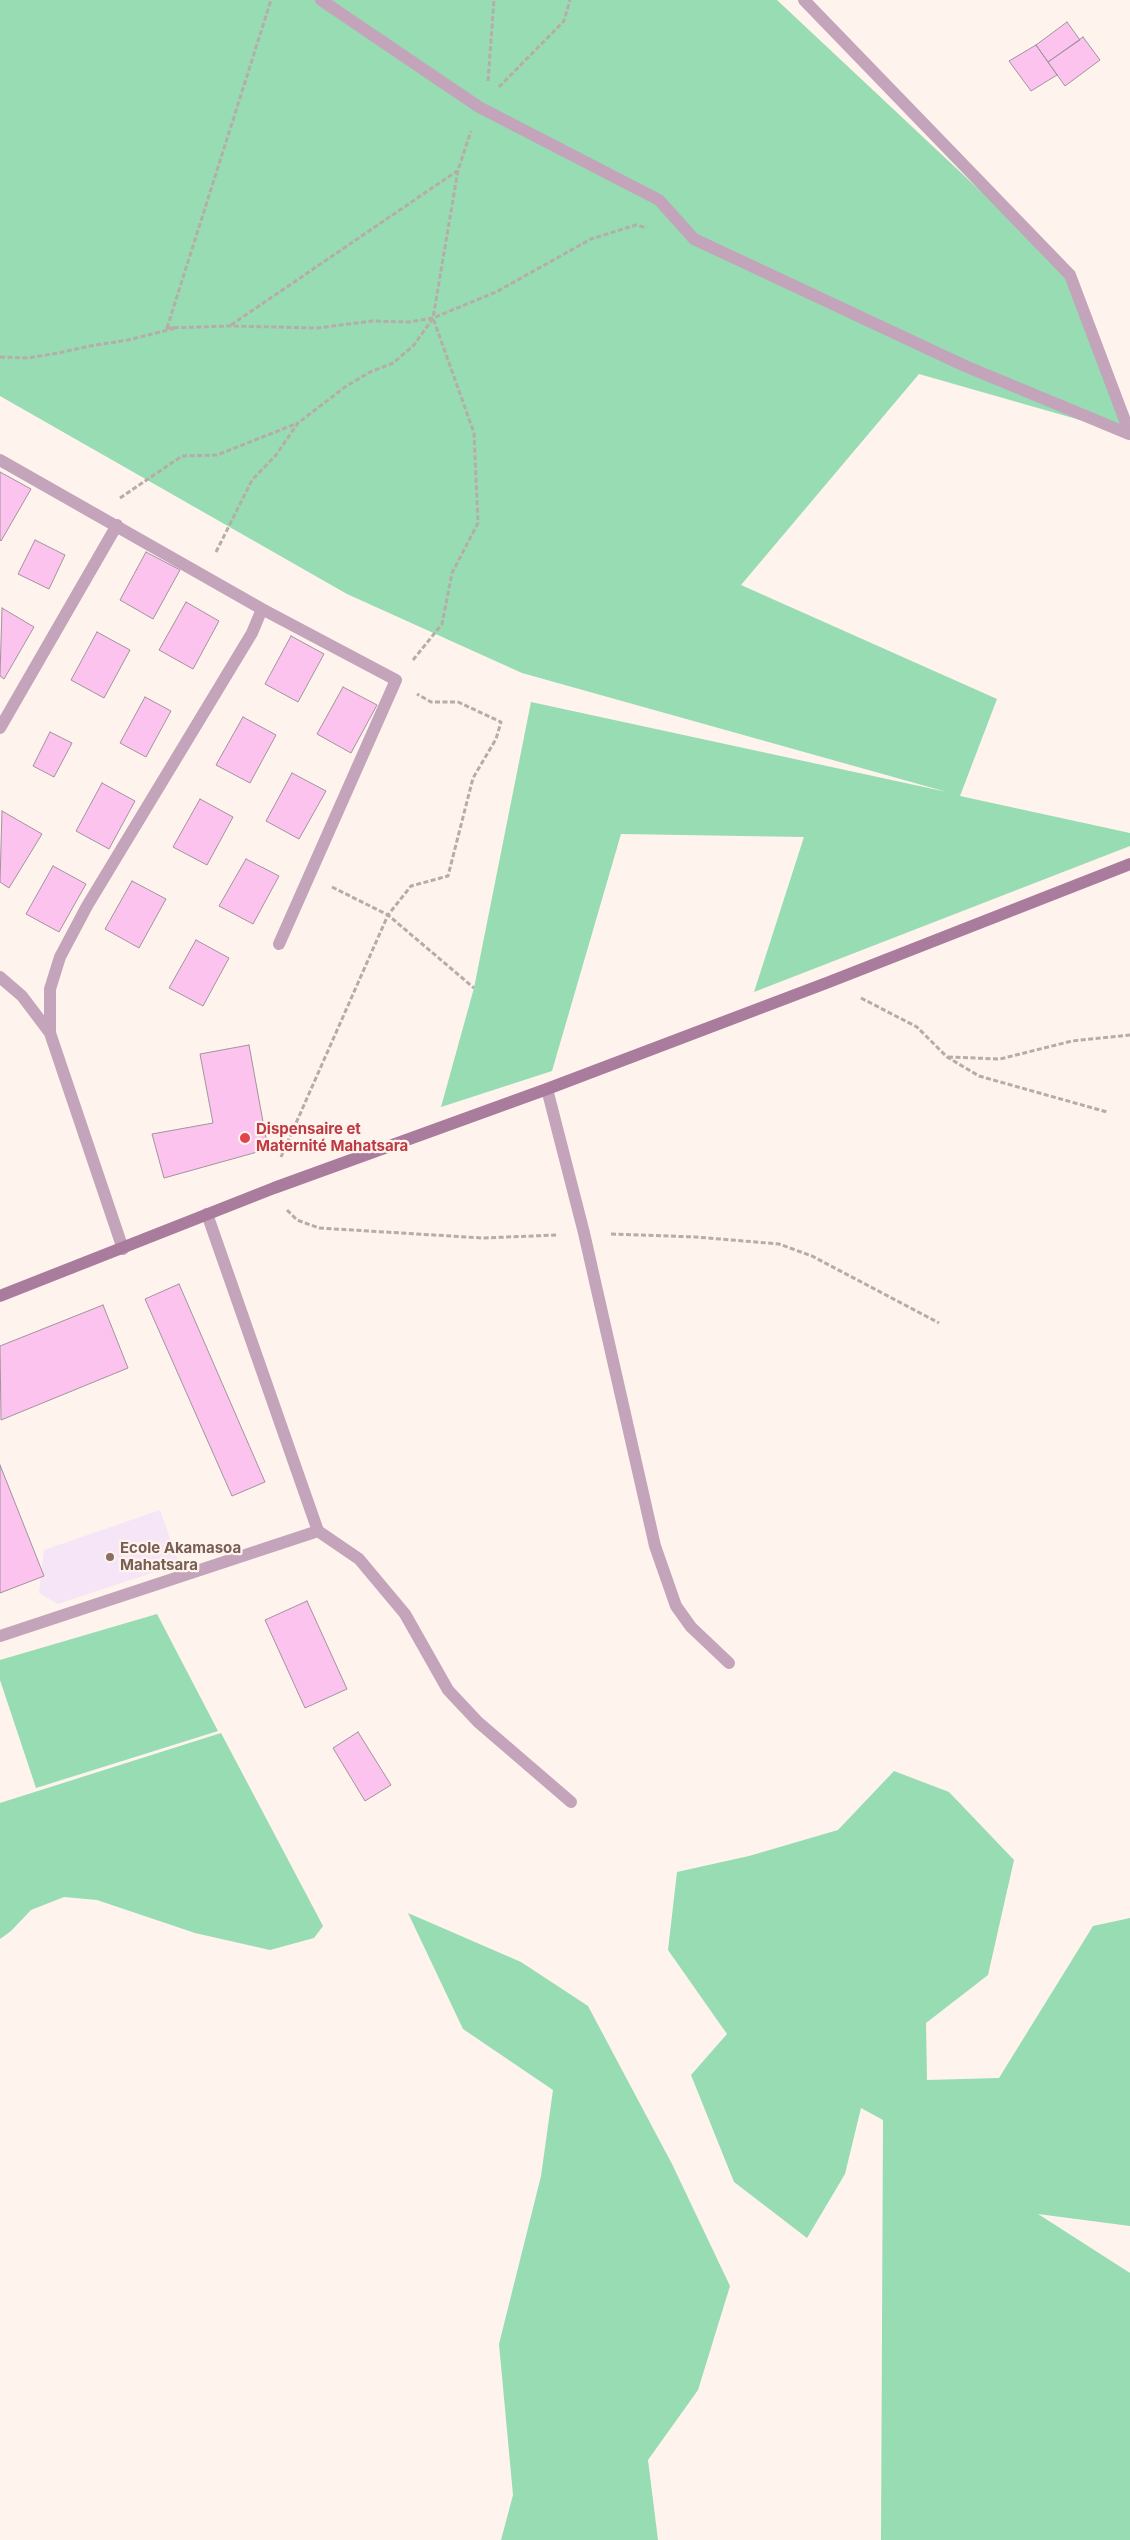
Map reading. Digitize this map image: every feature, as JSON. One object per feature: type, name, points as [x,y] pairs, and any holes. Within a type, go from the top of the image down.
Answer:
[{"type":"street","points":[[321,0],[479,107],[659,200],[694,239],[965,366],[1130,434]]},
{"type":"street","points":[[804,0],[1070,275],[1130,434]]},
{"type":"street","points":[[0,460],[262,609],[396,680],[279,944]]},
{"type":"street","points":[[0,728],[117,526]]},
{"type":"street","points":[[50,1033],[50,989],[60,958],[87,906],[252,633],[262,609]]},
{"type":"street","points":[[0,1296],[274,1188],[547,1089],[829,982],[1130,864]]},
{"type":"street","points":[[0,977],[22,996],[50,1033],[123,1249]]},
{"type":"street","points":[[547,1089],[584,1234],[655,1546],[676,1606],[691,1627],[729,1662]]},
{"type":"street","points":[[207,1214],[318,1531],[359,1558],[405,1614],[448,1690],[466,1709],[571,1802]]},
{"type":"street","points":[[0,1636],[318,1531]]},
{"type":"path","points":[[167,328],[271,0]]},
{"type":"path","points":[[97,514],[182,456],[217,455],[298,423],[345,387],[370,372],[393,363],[414,345],[433,318],[458,170],[489,78],[494,0]]},
{"type":"path","points":[[479,107],[564,22],[570,0]]},
{"type":"path","points":[[230,326],[458,170]]},
{"type":"path","points":[[167,328],[230,326],[317,328],[372,321],[410,322],[433,318],[496,292],[591,238],[636,225],[694,239]]},
{"type":"path","points":[[274,1188],[278,1164],[388,915],[412,886],[448,876],[473,778],[496,739],[501,722],[458,702],[431,702],[396,680],[442,624],[452,573],[478,523],[474,433],[433,318]]},
{"type":"path","points":[[0,357],[28,358],[58,354],[176,328],[167,328]]},
{"type":"path","points":[[203,575],[252,480],[276,455],[298,423]]},
{"type":"path","points":[[309,877],[356,897],[388,915],[474,988]]},
{"type":"path","points":[[829,982],[916,1027],[948,1057],[979,1076],[1107,1112]]},
{"type":"path","points":[[948,1057],[1000,1059],[1072,1041],[1130,1035]]},
{"type":"shaded area","name":"Ecole Akamasoa Mahatsara","points":[[160,1510],[179,1564],[58,1604],[39,1593],[44,1550]]},
{"type":"green space","points":[[0,0],[777,0],[1070,275],[1129,434],[919,374],[741,585],[997,699],[960,796],[1130,833],[1130,846],[754,992],[804,837],[621,834],[552,1071],[441,1107],[474,988],[531,702],[947,792],[522,673],[347,594],[0,396]]},
{"type":"green space","points":[[157,1614],[218,1731],[36,1788],[0,1680],[0,1660]]},
{"type":"green space","points":[[221,1733],[323,1926],[314,1938],[270,1950],[195,1933],[97,1900],[64,1897],[31,1910],[11,1931],[0,1939],[0,1803]]},
{"type":"green space","points":[[894,1771],[949,1792],[1014,1860],[988,1975],[926,2023],[927,2080],[999,2078],[1093,1926],[1130,1918],[1130,2226],[1038,2214],[1130,2273],[1130,2540],[881,2540],[883,2120],[861,2108],[845,2174],[807,2238],[734,2182],[691,2075],[727,2034],[668,1950],[677,1872],[749,1856],[838,1830]]},
{"type":"green space","points":[[408,1913],[521,1962],[588,2006],[672,2164],[730,2286],[698,2390],[648,2460],[658,2540],[501,2540],[513,2495],[499,2344],[541,2176],[553,2090],[463,2029]]},
{"type":"building","points":[[1067,22],[1080,40],[1048,62],[1036,45]]},
{"type":"building","points":[[1083,37],[1100,60],[1065,86],[1048,62]]},
{"type":"building","points":[[1036,45],[1057,75],[1031,91],[1009,61]]},
{"type":"building","points":[[0,472],[31,489],[1,541],[0,540]]},
{"type":"building","points":[[35,540],[65,555],[49,589],[18,574]]},
{"type":"building","points":[[146,552],[180,570],[153,619],[120,600]]},
{"type":"building","points":[[186,602],[219,621],[193,669],[159,650]]},
{"type":"building","points":[[2,608],[34,627],[4,679],[0,676]]},
{"type":"building","points":[[97,632],[130,650],[104,698],[71,680]]},
{"type":"building","points":[[291,636],[324,654],[298,702],[265,684]]},
{"type":"building","points":[[343,687],[377,705],[351,753],[317,734]]},
{"type":"building","points":[[145,697],[171,711],[146,757],[120,743]]},
{"type":"building","points":[[243,717],[276,735],[250,783],[216,765]]},
{"type":"building","points":[[50,732],[72,743],[54,777],[33,766]]},
{"type":"building","points":[[292,773],[326,791],[299,839],[266,821]]},
{"type":"building","points":[[102,783],[135,801],[109,849],[76,831]]},
{"type":"building","points":[[200,799],[233,817],[207,865],[173,847]]},
{"type":"building","points":[[2,811],[42,834],[9,888],[0,882]]},
{"type":"building","points":[[246,859],[279,876],[253,924],[219,906]]},
{"type":"building","points":[[53,866],[86,884],[59,932],[26,914]]},
{"type":"building","points":[[132,881],[166,899],[139,948],[105,929]]},
{"type":"building","points":[[196,940],[229,958],[203,1006],[169,988]]},
{"type":"building","points":[[249,1045],[268,1149],[164,1178],[152,1134],[213,1123],[200,1054]]},
{"type":"building","points":[[179,1284],[265,1482],[232,1496],[145,1299]]},
{"type":"building","points":[[103,1305],[128,1368],[1,1420],[0,1346]]},
{"type":"building","points":[[0,1465],[44,1576],[0,1593]]},
{"type":"building","points":[[307,1601],[347,1689],[305,1708],[265,1620]]},
{"type":"building","points":[[358,1732],[391,1785],[365,1801],[333,1748]]},
{"type":"place","name":"Dispensaire et Maternité Mahatsara","points":[[245,1138]]},
{"type":"place","name":"Ecole Akamasoa Mahatsara","points":[[110,1557]]}]
